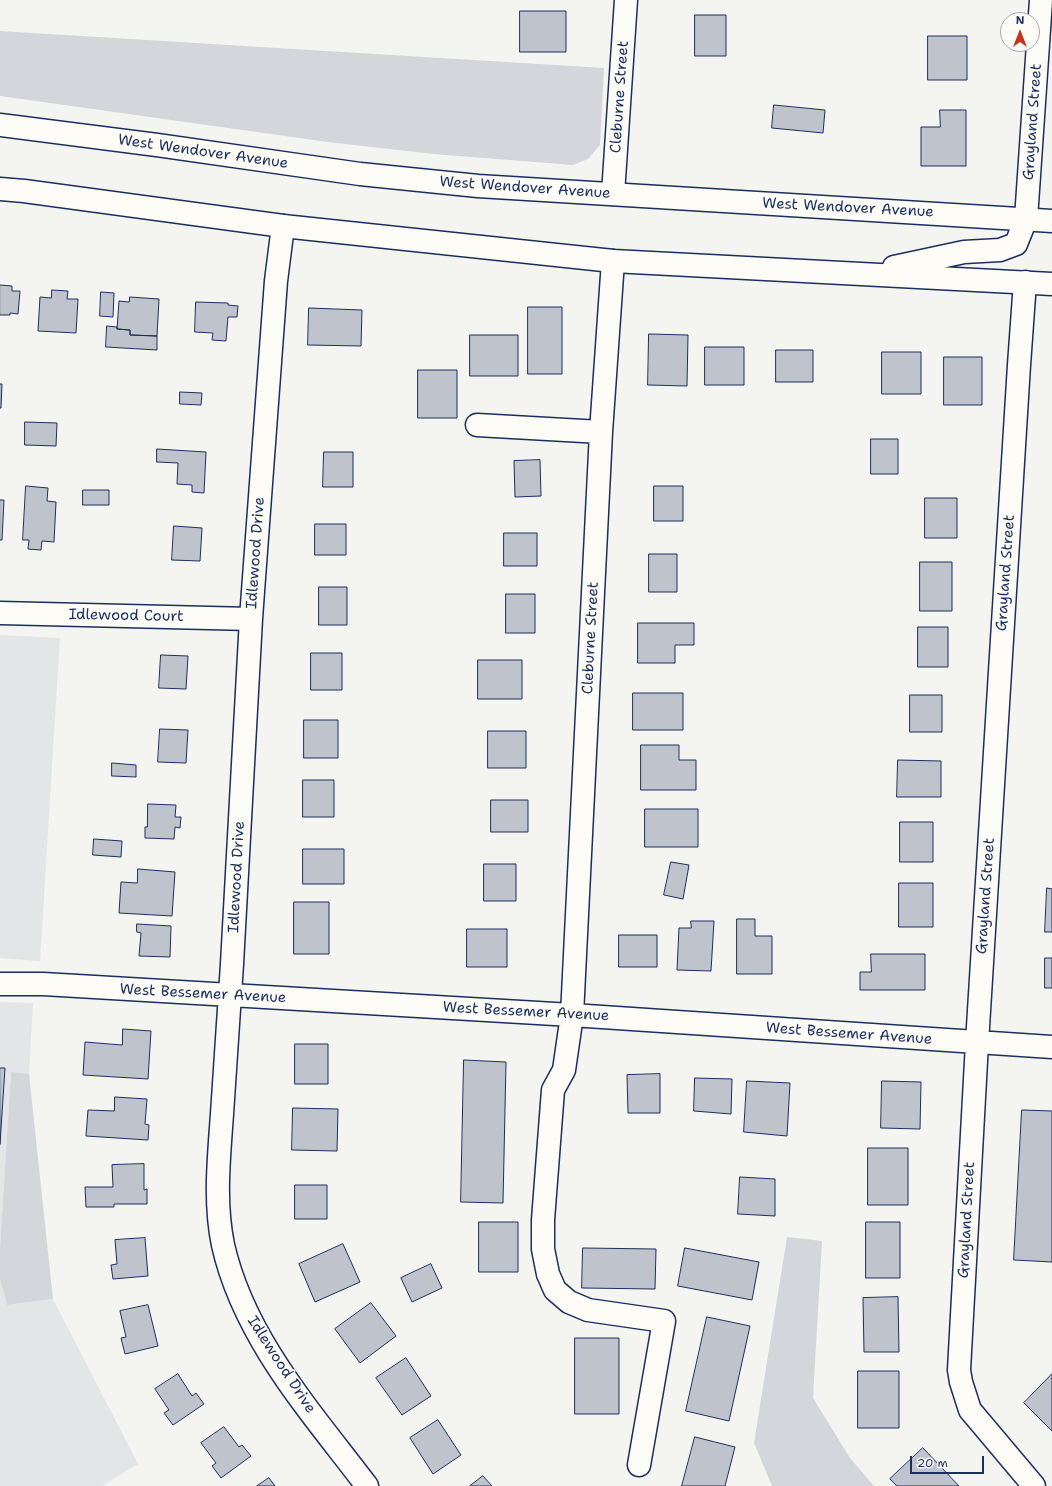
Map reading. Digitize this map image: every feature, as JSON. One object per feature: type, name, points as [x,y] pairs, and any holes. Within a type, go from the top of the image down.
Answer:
[{"type":"main road","name":"Cleburne Street","points":[[613,194],[626,0]]},
{"type":"main road","name":"Grayland Street","points":[[868,273],[964,252],[1000,250],[1016,244],[1026,219],[1041,0]]},
{"type":"main road","name":"West Wendover Avenue","points":[[0,125],[157,145],[360,174],[478,186],[1052,221]]},
{"type":"main road","points":[[0,189],[283,226],[613,261],[868,273],[1052,284]]},
{"type":"main road","name":"Idlewood Drive","points":[[283,226],[276,281],[251,619],[230,996],[218,1170],[218,1212],[223,1245],[229,1265],[244,1308],[265,1347],[287,1380],[367,1486]]},
{"type":"main road","name":"Cleburne Street","points":[[613,261],[601,432],[572,1015],[564,1070],[553,1090],[543,1220],[544,1249],[548,1274],[555,1290],[569,1302],[588,1310],[664,1321],[639,1465]]},
{"type":"main road","name":"Grayland Street","points":[[1025,282],[977,1043],[959,1370],[961,1382],[970,1410],[1034,1486]]},
{"type":"main road","points":[[476,425],[601,432]]},
{"type":"main road","name":"Idlewood Court","points":[[0,613],[251,619]]},
{"type":"main road","name":"West Bessemer Avenue","points":[[0,984],[51,984],[230,996],[572,1015],[1052,1047]]},
{"type":"shaded area","points":[[0,31],[604,68],[600,145],[588,159],[573,165],[433,154],[328,142],[0,96]]},
{"type":"shaded area","points":[[0,635],[60,638],[40,961],[0,958]]},
{"type":"shaded area","points":[[0,1002],[33,1003],[29,1074],[11,1073],[0,1247]]},
{"type":"shaded area","points":[[11,1072],[29,1074],[53,1299],[7,1305],[0,1279],[0,1247]]},
{"type":"shaded area","points":[[787,1237],[822,1241],[813,1398],[850,1458],[874,1486],[772,1486],[754,1443]]},
{"type":"shaded area","points":[[0,1279],[7,1305],[53,1299],[138,1464],[102,1486],[0,1486]]},
{"type":"building","points":[[520,11],[566,11],[566,52],[520,52]]},
{"type":"building","points":[[695,15],[726,15],[726,56],[695,56]]},
{"type":"building","points":[[928,36],[967,36],[967,80],[928,80]]},
{"type":"building","points":[[774,105],[825,110],[823,133],[772,128]]},
{"type":"building","points":[[940,110],[966,110],[966,166],[921,166],[921,127],[940,127]]},
{"type":"building","points":[[0,285],[12,286],[12,291],[20,291],[18,314],[10,313],[10,315],[0,315]]},
{"type":"building","points":[[52,290],[68,291],[67,299],[78,299],[76,333],[38,331],[40,297],[51,298]]},
{"type":"building","points":[[101,292],[114,293],[113,317],[100,316]]},
{"type":"building","points":[[130,297],[159,299],[157,336],[130,335],[130,330],[117,329],[119,301],[129,302]]},
{"type":"building","points":[[196,302],[228,303],[228,305],[238,306],[237,317],[228,317],[226,341],[212,340],[213,333],[195,332]]},
{"type":"building","points":[[528,307],[562,307],[562,374],[528,374]]},
{"type":"building","points":[[309,308],[362,310],[361,346],[308,345]]},
{"type":"building","points":[[107,326],[117,327],[117,329],[130,330],[130,335],[157,336],[157,350],[106,347]]},
{"type":"building","points":[[649,334],[688,335],[687,386],[648,385]]},
{"type":"building","points":[[470,335],[518,335],[518,376],[470,376]]},
{"type":"building","points":[[705,347],[744,347],[744,385],[705,385]]},
{"type":"building","points":[[776,350],[813,350],[813,382],[776,382]]},
{"type":"building","points":[[882,352],[921,352],[921,394],[882,394]]},
{"type":"building","points":[[944,357],[982,357],[982,405],[944,405]]},
{"type":"building","points":[[418,370],[457,370],[457,418],[418,418]]},
{"type":"building","points":[[0,384],[2,384],[1,408],[0,408]]},
{"type":"building","points":[[180,392],[202,393],[201,405],[180,404]]},
{"type":"building","points":[[25,422],[57,423],[56,446],[25,445]]},
{"type":"building","points":[[871,439],[898,439],[898,474],[871,474]]},
{"type":"building","points":[[157,449],[206,452],[204,493],[192,492],[192,485],[177,484],[178,463],[157,462]]},
{"type":"building","points":[[324,452],[353,452],[353,487],[323,487]]},
{"type":"building","points":[[540,460],[541,496],[515,497],[514,461]]},
{"type":"building","points":[[26,486],[48,488],[47,501],[56,502],[54,542],[42,541],[41,550],[28,549],[29,540],[23,540]]},
{"type":"building","points":[[654,486],[683,486],[683,521],[654,521]]},
{"type":"building","points":[[83,490],[109,490],[109,505],[83,505]]},
{"type":"building","points":[[925,498],[957,498],[957,538],[925,538]]},
{"type":"building","points":[[0,500],[4,500],[2,540],[0,540]]},
{"type":"building","points":[[315,524],[346,524],[346,555],[315,555]]},
{"type":"building","points":[[174,526],[202,528],[200,561],[172,560]]},
{"type":"building","points":[[504,533],[537,533],[537,566],[504,566]]},
{"type":"building","points":[[649,554],[677,554],[677,592],[649,592]]},
{"type":"building","points":[[920,562],[952,562],[952,611],[920,611]]},
{"type":"building","points":[[319,587],[347,587],[347,625],[319,625]]},
{"type":"building","points":[[506,594],[535,594],[535,633],[506,633]]},
{"type":"building","points":[[638,623],[694,623],[694,645],[675,645],[675,663],[638,663]]},
{"type":"building","points":[[918,627],[948,627],[948,667],[918,667]]},
{"type":"building","points":[[311,653],[342,653],[342,690],[311,690]]},
{"type":"building","points":[[161,655],[188,656],[186,689],[159,688]]},
{"type":"building","points":[[478,660],[522,660],[522,699],[478,699]]},
{"type":"building","points":[[633,693],[683,693],[683,730],[633,730]]},
{"type":"building","points":[[910,695],[942,695],[942,732],[910,732]]},
{"type":"building","points":[[304,720],[338,720],[338,758],[304,758]]},
{"type":"building","points":[[160,729],[188,730],[186,763],[158,762]]},
{"type":"building","points":[[488,731],[526,731],[526,768],[488,768]]},
{"type":"building","points":[[641,745],[679,745],[679,760],[696,760],[696,790],[641,790]]},
{"type":"building","points":[[898,760],[941,761],[941,797],[897,797]]},
{"type":"building","points":[[112,763],[136,765],[136,777],[112,776]]},
{"type":"building","points":[[303,780],[334,780],[334,817],[303,817]]},
{"type":"building","points":[[491,800],[528,800],[528,832],[491,832]]},
{"type":"building","points":[[148,804],[176,805],[175,817],[181,817],[180,828],[175,827],[174,839],[145,838]]},
{"type":"building","points":[[645,809],[698,809],[698,847],[645,847]]},
{"type":"building","points":[[900,822],[933,822],[933,862],[900,862]]},
{"type":"building","points":[[94,839],[122,841],[121,857],[93,855]]},
{"type":"building","points":[[303,849],[344,849],[344,884],[303,884]]},
{"type":"building","points":[[671,862],[689,865],[683,899],[664,895]]},
{"type":"building","points":[[484,864],[516,864],[516,901],[484,901]]},
{"type":"building","points":[[138,869],[175,872],[172,916],[119,913],[121,882],[137,883]]},
{"type":"building","points":[[899,883],[933,883],[933,927],[899,927]]},
{"type":"building","points":[[1047,888],[1052,889],[1052,932],[1045,932]]},
{"type":"building","points":[[294,902],[329,902],[329,954],[294,954]]},
{"type":"building","points":[[737,919],[755,919],[755,936],[772,936],[772,974],[737,974]]},
{"type":"building","points":[[691,921],[714,921],[711,971],[677,970],[679,928],[691,928]]},
{"type":"building","points":[[137,924],[171,926],[170,957],[139,956],[141,933],[137,932]]},
{"type":"building","points":[[467,929],[507,929],[507,967],[467,967]]},
{"type":"building","points":[[619,935],[657,935],[657,967],[619,967]]},
{"type":"building","points":[[871,954],[925,954],[925,990],[860,990],[860,972],[871,972]]},
{"type":"building","points":[[1045,958],[1052,958],[1052,988],[1045,988]]},
{"type":"building","points":[[123,1029],[151,1031],[148,1079],[83,1075],[85,1042],[122,1045]]},
{"type":"building","points":[[295,1044],[328,1044],[328,1084],[295,1084]]},
{"type":"building","points":[[464,1060],[506,1062],[503,1203],[461,1202]]},
{"type":"building","points":[[0,1068],[5,1068],[0,1144]]},
{"type":"building","points":[[660,1074],[660,1113],[628,1113],[627,1075]]},
{"type":"building","points":[[695,1078],[732,1079],[731,1114],[694,1111]]},
{"type":"building","points":[[747,1081],[790,1083],[787,1136],[744,1132]]},
{"type":"building","points":[[882,1081],[921,1082],[920,1129],[881,1128]]},
{"type":"building","points":[[115,1097],[147,1099],[145,1124],[149,1125],[148,1140],[86,1136],[88,1110],[114,1111]]},
{"type":"building","points":[[293,1108],[338,1109],[337,1151],[292,1150]]},
{"type":"building","points":[[1022,1110],[1052,1111],[1052,1262],[1014,1260]]},
{"type":"building","points":[[868,1148],[908,1148],[908,1205],[868,1205]]},
{"type":"building","points":[[144,1164],[144,1190],[147,1189],[147,1204],[114,1204],[114,1207],[86,1207],[85,1187],[113,1187],[112,1165]]},
{"type":"building","points":[[740,1177],[775,1179],[775,1216],[738,1214]]},
{"type":"building","points":[[295,1185],[327,1185],[327,1219],[295,1219]]},
{"type":"building","points":[[479,1222],[518,1222],[518,1272],[479,1272]]},
{"type":"building","points":[[866,1222],[900,1222],[900,1278],[866,1278]]},
{"type":"building","points":[[145,1238],[148,1276],[113,1279],[111,1265],[117,1264],[115,1240]]},
{"type":"building","points":[[343,1244],[360,1282],[315,1302],[299,1264]]},
{"type":"building","points":[[583,1248],[656,1249],[655,1289],[582,1288]]},
{"type":"building","points":[[685,1248],[759,1262],[752,1300],[678,1286]]},
{"type":"building","points":[[431,1264],[442,1288],[412,1302],[401,1278]]},
{"type":"building","points":[[898,1297],[899,1352],[864,1352],[863,1298]]},
{"type":"building","points":[[371,1303],[396,1336],[360,1363],[335,1329]]},
{"type":"building","points":[[148,1305],[158,1346],[125,1354],[121,1338],[126,1337],[120,1311]]},
{"type":"building","points":[[707,1317],[750,1326],[729,1421],[686,1411]]},
{"type":"building","points":[[575,1338],[619,1338],[619,1414],[575,1414]]},
{"type":"building","points":[[406,1358],[431,1396],[402,1415],[376,1378]]},
{"type":"building","points":[[858,1371],[899,1371],[899,1428],[858,1428]]},
{"type":"building","points":[[178,1374],[192,1396],[196,1393],[204,1404],[173,1425],[164,1413],[169,1410],[155,1389]]},
{"type":"building","points":[[1052,1374],[1052,1431],[1024,1403]]},
{"type":"building","points":[[438,1420],[461,1455],[433,1474],[410,1438]]},
{"type":"building","points":[[224,1427],[239,1447],[242,1445],[251,1456],[221,1478],[212,1466],[216,1463],[201,1443]]},
{"type":"building","points":[[695,1437],[735,1447],[725,1486],[682,1486]]},
{"type":"building","points":[[923,1448],[959,1486],[897,1486],[890,1479]]},
{"type":"building","points":[[483,1476],[492,1486],[470,1486]]},
{"type":"building","points":[[269,1478],[275,1486],[257,1486]]}]
